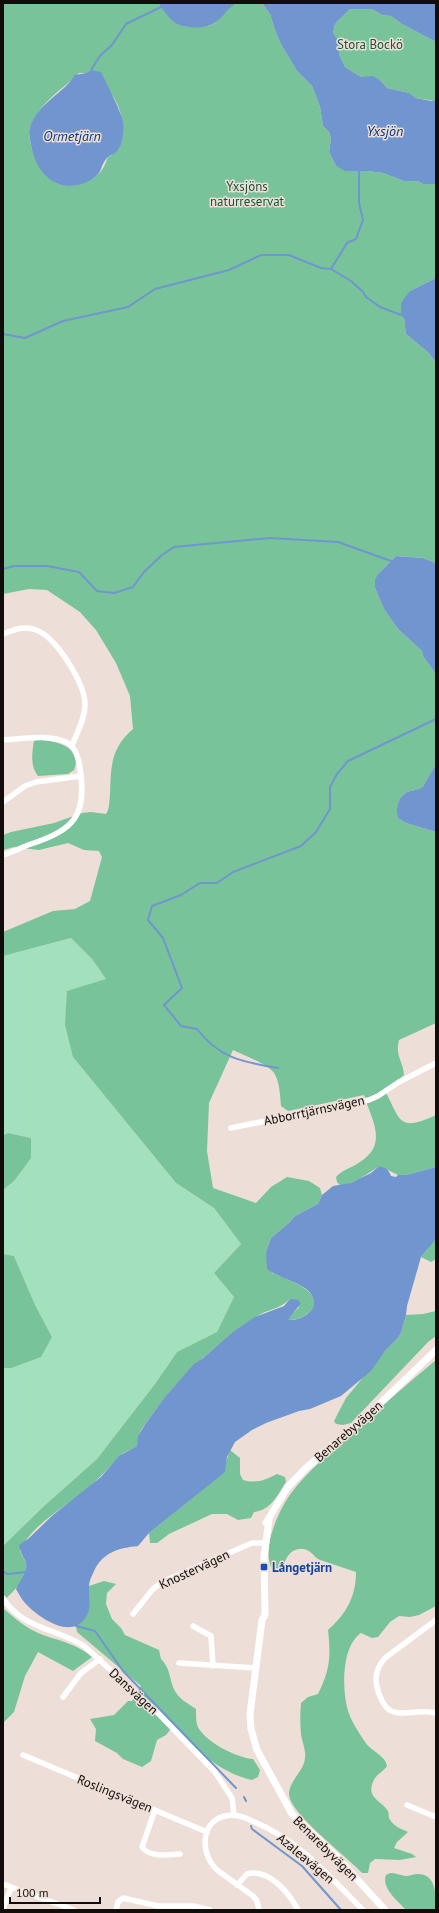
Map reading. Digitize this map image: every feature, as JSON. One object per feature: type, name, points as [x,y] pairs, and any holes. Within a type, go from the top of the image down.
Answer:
[{"type":"street","points":[[3,634],[23,628],[36,630],[49,639],[72,668],[80,681],[85,703],[84,718],[72,746]]},
{"type":"street","points":[[3,740],[48,738],[67,742],[72,746],[79,763],[81,776],[79,807],[71,824],[50,838],[3,855]]},
{"type":"street","points":[[3,802],[25,786],[36,782],[81,776]]},
{"type":"street","name":"Abborrtjärnsvägen","points":[[231,1128],[369,1100],[378,1096],[399,1082],[436,1063]]},
{"type":"street","name":"Benarebyvägen","points":[[385,1910],[337,1857],[292,1814],[265,1766],[253,1738],[250,1724],[251,1701],[262,1620],[265,1615],[263,1543],[269,1520],[278,1500],[287,1488],[306,1468],[366,1417],[436,1350]]},
{"type":"street","name":"Knostervägen","points":[[132,1614],[152,1590],[162,1582],[252,1543],[263,1543]]},
{"type":"street","name":"Dansvägen","points":[[3,1598],[13,1610],[33,1625],[76,1641],[100,1660],[154,1709],[216,1772],[232,1798],[234,1815]]},
{"type":"street","points":[[436,1620],[385,1658],[380,1663],[376,1677],[379,1693],[385,1706],[390,1711],[400,1714],[421,1711],[436,1713]]},
{"type":"street","points":[[193,1626],[210,1636],[213,1666]]},
{"type":"street","points":[[63,1697],[81,1673],[100,1660]]},
{"type":"street","points":[[179,1663],[256,1668]]},
{"type":"street","name":"Roslingsvägen","points":[[23,1755],[207,1832]]},
{"type":"street","points":[[407,1805],[436,1817]]},
{"type":"street","points":[[155,1810],[142,1847],[144,1850],[158,1855],[180,1854]]},
{"type":"street","points":[[234,1815],[218,1819],[207,1832],[205,1847],[208,1860],[217,1870],[253,1896],[259,1910]]},
{"type":"street","name":"Azaleavägen","points":[[234,1815],[266,1827],[292,1842],[363,1910]]},
{"type":"street","points":[[237,1885],[247,1874],[267,1876],[282,1888],[298,1910]]},
{"type":"street","points":[[3,1884],[74,1910]]},
{"type":"street","points":[[3,1910],[11,1888]]},
{"type":"street","points":[[116,1910],[118,1902],[123,1898],[158,1906],[193,1906],[210,1910]]},
{"type":"green space","name":"Yxsjöns naturreservat","points":[[3,3],[159,3],[177,24],[188,27],[209,26],[215,23],[227,8],[236,4],[262,3],[270,14],[282,46],[297,71],[312,86],[320,107],[323,126],[329,132],[331,138],[329,152],[336,166],[352,171],[383,173],[404,181],[418,181],[423,184],[436,184],[436,278],[410,291],[404,318],[406,334],[429,353],[436,363],[436,563],[423,558],[396,556],[378,574],[375,588],[384,609],[398,629],[422,651],[423,656],[436,674],[436,764],[423,788],[410,791],[403,795],[398,805],[397,814],[398,818],[406,823],[436,832],[436,1023],[399,1040],[398,1051],[404,1075],[395,1083],[384,1089],[398,1116],[407,1123],[414,1123],[436,1115],[436,1167],[406,1175],[398,1175],[382,1167],[378,1167],[358,1180],[346,1185],[340,1185],[337,1182],[336,1177],[369,1155],[374,1147],[376,1131],[364,1095],[288,1111],[281,1106],[279,1085],[274,1073],[261,1063],[233,1050],[209,1103],[207,1151],[213,1188],[256,1203],[271,1187],[287,1177],[309,1181],[320,1188],[322,1195],[318,1204],[295,1216],[271,1238],[266,1252],[272,1273],[307,1290],[314,1299],[313,1308],[304,1316],[293,1320],[287,1320],[299,1307],[290,1299],[282,1305],[264,1312],[227,1338],[188,1372],[165,1398],[142,1428],[139,1434],[137,1446],[123,1454],[86,1490],[49,1517],[32,1533],[20,1551],[26,1563],[23,1579],[3,1601],[3,1546],[43,1507],[97,1459],[155,1384],[177,1352],[217,1332],[234,1297],[214,1273],[241,1244],[214,1208],[176,1183],[73,1057],[65,1025],[67,991],[106,979],[92,959],[71,938],[3,956],[3,932],[53,911],[75,909],[90,901],[102,857],[99,851],[84,850],[68,843],[39,850],[14,847],[3,850],[3,835],[54,823],[82,813],[91,812],[106,814],[109,805],[113,759],[125,736],[133,729],[130,696],[116,663],[96,630],[80,612],[47,590],[29,589],[3,594]],"holes":[[[91,70],[95,72],[105,83],[120,110],[121,119],[112,155],[108,157],[102,170],[93,178],[73,186],[56,183],[48,178],[37,163],[30,139],[29,132],[31,124],[35,116],[46,102],[79,73],[86,73]]]},
{"type":"green space","name":"Stora Bockö","points":[[350,9],[372,9],[382,15],[391,16],[402,24],[436,42],[435,101],[416,98],[409,93],[387,88],[381,81],[373,77],[361,77],[345,67],[339,54],[338,40],[333,33],[335,24]]},
{"type":"green space","points":[[37,740],[59,743],[71,750],[75,756],[76,762],[74,770],[68,774],[38,776],[35,772],[32,759],[34,741]]},
{"type":"green space","points":[[71,938],[92,959],[106,979],[73,1057],[176,1183],[214,1208],[241,1244],[214,1273],[234,1297],[217,1332],[177,1352],[155,1384],[97,1459],[43,1507],[3,1546],[3,1368],[11,1368],[52,1337],[35,1305],[14,1256],[3,1254],[3,1190],[14,1181],[31,1157],[31,1138],[8,1133],[3,1135],[3,956]]},
{"type":"green space","points":[[8,1133],[31,1138],[31,1158],[14,1181],[3,1190],[3,1135]]},
{"type":"green space","points":[[436,1233],[436,1259],[431,1262],[421,1257],[427,1250]]},
{"type":"green space","points":[[3,1254],[14,1256],[35,1305],[52,1337],[41,1357],[11,1368],[3,1368]]},
{"type":"green space","points":[[436,1311],[436,1336],[428,1342],[351,1423],[343,1425],[336,1424],[334,1421],[346,1398],[385,1351],[397,1339],[401,1333],[406,1315],[423,1314]]},
{"type":"green space","points":[[436,1360],[436,1606],[419,1615],[410,1617],[399,1616],[390,1622],[378,1637],[372,1638],[361,1633],[350,1647],[344,1678],[345,1698],[352,1721],[365,1742],[384,1759],[387,1766],[374,1779],[371,1787],[373,1796],[388,1811],[389,1819],[398,1827],[408,1832],[397,1842],[394,1848],[412,1854],[416,1857],[400,1860],[375,1859],[370,1863],[368,1873],[362,1873],[308,1823],[291,1801],[289,1793],[305,1758],[300,1719],[301,1703],[308,1697],[318,1694],[325,1678],[329,1663],[328,1630],[340,1618],[349,1604],[356,1581],[356,1572],[320,1560],[309,1551],[303,1549],[298,1549],[291,1552],[286,1559],[284,1567],[272,1569],[269,1560],[270,1540],[277,1518],[287,1499],[305,1477],[359,1426]]},
{"type":"green space","points":[[230,1450],[240,1458],[240,1474],[243,1480],[252,1482],[260,1481],[277,1474],[285,1477],[286,1482],[273,1502],[260,1511],[254,1512],[251,1518],[238,1520],[227,1514],[212,1514],[169,1534],[157,1543],[150,1543],[149,1533],[224,1472]]},
{"type":"green space","points":[[104,1581],[116,1584],[107,1593],[106,1604],[112,1619],[121,1628],[125,1635],[159,1650],[161,1659],[168,1669],[175,1691],[183,1700],[196,1709],[197,1725],[200,1731],[221,1748],[238,1756],[253,1759],[260,1770],[258,1777],[252,1780],[240,1777],[219,1766],[199,1751],[173,1726],[166,1735],[157,1740],[151,1761],[142,1767],[123,1759],[117,1753],[95,1741],[96,1729],[90,1719],[114,1715],[128,1701],[132,1701],[141,1686],[77,1632],[76,1626],[87,1614],[89,1586]]},
{"type":"green space","points":[[3,1608],[19,1622],[30,1629],[69,1643],[92,1657],[73,1671],[38,1652],[25,1676],[14,1712],[3,1723]]},
{"type":"green space","points":[[390,1873],[405,1876],[418,1874],[429,1878],[434,1887],[436,1910],[406,1910],[391,1894],[386,1885],[386,1875]]},
{"type":"water","points":[[159,3],[239,3],[232,6],[219,20],[208,26],[197,28],[177,24],[169,17]]},
{"type":"water","name":"Yxsjön","points":[[262,3],[436,3],[436,42],[402,24],[391,16],[382,15],[372,9],[350,9],[335,24],[333,33],[338,40],[339,54],[345,67],[361,77],[373,76],[381,81],[387,88],[409,93],[416,98],[431,101],[436,100],[436,184],[423,184],[418,181],[404,181],[383,173],[368,171],[345,171],[336,166],[329,152],[331,138],[329,132],[323,126],[320,107],[312,86],[297,71],[282,46],[270,14]]},
{"type":"water","name":"Ormetjärn","points":[[91,70],[101,72],[117,105],[123,122],[122,141],[119,148],[115,153],[107,158],[99,173],[94,178],[78,185],[68,186],[59,184],[44,174],[38,165],[31,145],[29,134],[30,127],[33,119],[44,105],[64,88],[75,75],[86,73]]},
{"type":"water","points":[[436,278],[436,363],[429,353],[406,334],[404,318],[401,315],[401,304],[410,291]]},
{"type":"water","points":[[396,556],[423,558],[436,563],[436,674],[423,656],[422,651],[398,629],[384,609],[375,588],[375,580],[378,574]]},
{"type":"water","points":[[436,764],[436,832],[406,823],[398,818],[397,810],[403,795],[423,787]]},
{"type":"water","points":[[378,1167],[385,1168],[391,1176],[396,1177],[398,1175],[406,1175],[436,1167],[435,1240],[421,1257],[401,1333],[397,1339],[385,1351],[371,1371],[341,1396],[310,1409],[299,1411],[266,1423],[252,1430],[235,1442],[227,1457],[225,1472],[149,1533],[138,1546],[112,1552],[102,1559],[90,1580],[89,1609],[87,1615],[81,1623],[74,1627],[56,1625],[32,1610],[16,1589],[24,1575],[26,1567],[19,1545],[28,1539],[53,1515],[101,1477],[119,1456],[137,1446],[138,1436],[165,1397],[194,1364],[202,1359],[233,1332],[255,1317],[284,1306],[290,1299],[298,1300],[301,1303],[288,1320],[293,1320],[304,1316],[312,1309],[314,1299],[308,1290],[267,1269],[266,1252],[271,1238],[295,1216],[318,1204],[322,1195],[333,1186],[351,1183],[371,1173]]},
{"type":"waterway","points":[[91,70],[100,56],[112,45],[126,24],[161,7]]},
{"type":"waterway","points":[[331,269],[347,243],[356,239],[363,220],[359,203],[359,171]]},
{"type":"waterway","points":[[3,334],[25,338],[63,321],[128,307],[155,289],[229,270],[261,255],[289,255],[321,268],[331,269],[351,281],[363,292],[366,297],[380,307],[401,315]]},
{"type":"waterway","points":[[3,569],[14,566],[47,566],[79,572],[97,591],[114,593],[133,587],[144,572],[162,555],[174,547],[270,538],[338,542],[391,561]]},
{"type":"waterway","points":[[278,1068],[254,1064],[233,1058],[214,1047],[197,1029],[181,1026],[164,1005],[182,988],[163,938],[148,920],[152,906],[181,895],[200,883],[217,883],[233,872],[301,846],[316,832],[330,809],[330,787],[337,774],[348,761],[436,719]]},
{"type":"waterway","points":[[3,1572],[8,1574],[26,1572]]},
{"type":"waterway","points":[[76,1626],[95,1631],[123,1671],[236,1788]]},
{"type":"waterway","points":[[244,1797],[246,1801]]},
{"type":"waterway","points":[[251,1826],[252,1829],[302,1866],[341,1910]]},
{"type":"place","name":"Långetjärn","points":[[264,1567]]}]
